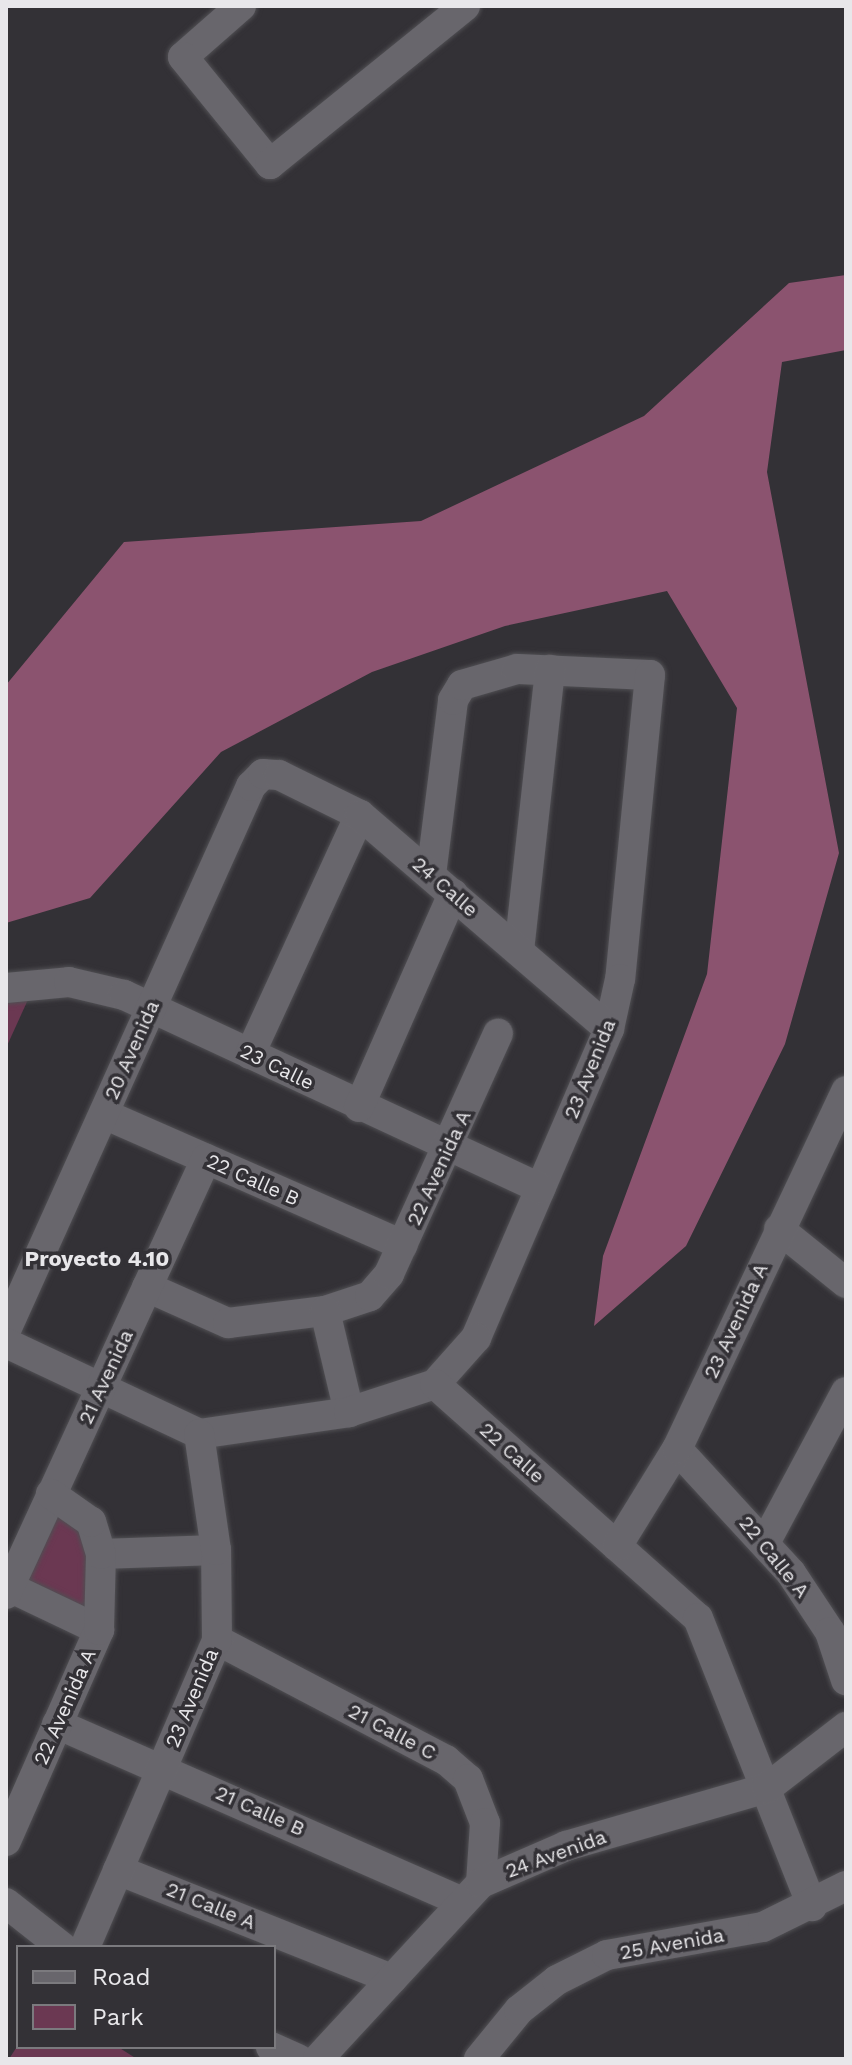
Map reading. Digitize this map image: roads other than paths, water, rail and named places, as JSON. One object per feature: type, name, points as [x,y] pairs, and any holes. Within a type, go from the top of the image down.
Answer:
[{"type":"street","points":[[241,6],[184,54],[184,61],[264,162],[276,163],[465,6]]},
{"type":"street","points":[[359,1107],[442,884],[457,690],[517,669],[550,670],[519,951]]},
{"type":"street","name":"23 Avenida","points":[[435,1384],[476,1338],[609,1029],[620,979],[650,675],[550,670]]},
{"type":"street","name":"24 Calle","points":[[263,774],[279,775],[360,815],[609,1029]]},
{"type":"street","name":"20 Avenida","points":[[6,1330],[251,786],[263,774]]},
{"type":"street","points":[[250,1054],[360,815]]},
{"type":"street","name":"23 Calle","points":[[6,988],[69,982],[151,1006],[359,1107],[540,1188]]},
{"type":"street","name":"22 Avenida A","points":[[325,1311],[370,1296],[389,1274],[450,1148],[498,1034]]},
{"type":"street","name":"23 Avenida A","points":[[617,1546],[677,1449],[846,1091]]},
{"type":"street","name":"22 Calle B","points":[[104,1114],[403,1245]]},
{"type":"street","name":"21 Avenida","points":[[9,1580],[206,1159]]},
{"type":"street","points":[[779,1229],[846,1283]]},
{"type":"street","points":[[147,1287],[228,1323],[325,1311],[349,1412]]},
{"type":"street","points":[[6,1343],[199,1434],[349,1412],[435,1384]]},
{"type":"street","name":"22 Calle","points":[[435,1384],[698,1618],[812,1906]]},
{"type":"street","points":[[766,1541],[842,1411]]},
{"type":"street","name":"23 Avenida","points":[[86,1945],[217,1640],[216,1550],[199,1434]]},
{"type":"street","name":"22 Calle A","points":[[677,1449],[766,1541],[830,1632],[846,1680]]},
{"type":"street","name":"22 Avenida A","points":[[6,1841],[99,1630],[101,1554],[91,1522],[51,1494]]},
{"type":"street","points":[[101,1554],[216,1550]]},
{"type":"street","points":[[9,1580],[99,1630]]},
{"type":"street","name":"21 Calle C","points":[[217,1640],[446,1760],[468,1779],[485,1823],[471,1892]]},
{"type":"street","name":"21 Calle B","points":[[57,1724],[471,1892]]},
{"type":"street","name":"24 Avenida","points":[[318,2059],[471,1892],[566,1846],[767,1788],[846,1727]]},
{"type":"street","name":"21 Calle A","points":[[118,1870],[392,1979]]},
{"type":"street","name":"25 Avenida","points":[[479,2059],[519,2010],[557,1980],[607,1955],[763,1927],[812,1906],[846,1886]]},
{"type":"street","points":[[6,1903],[59,1945]]},
{"type":"street","points":[[276,2049],[298,2059]]},
{"type":"district","name":"Proyecto 4.10","points":[[97,1259]]}]
